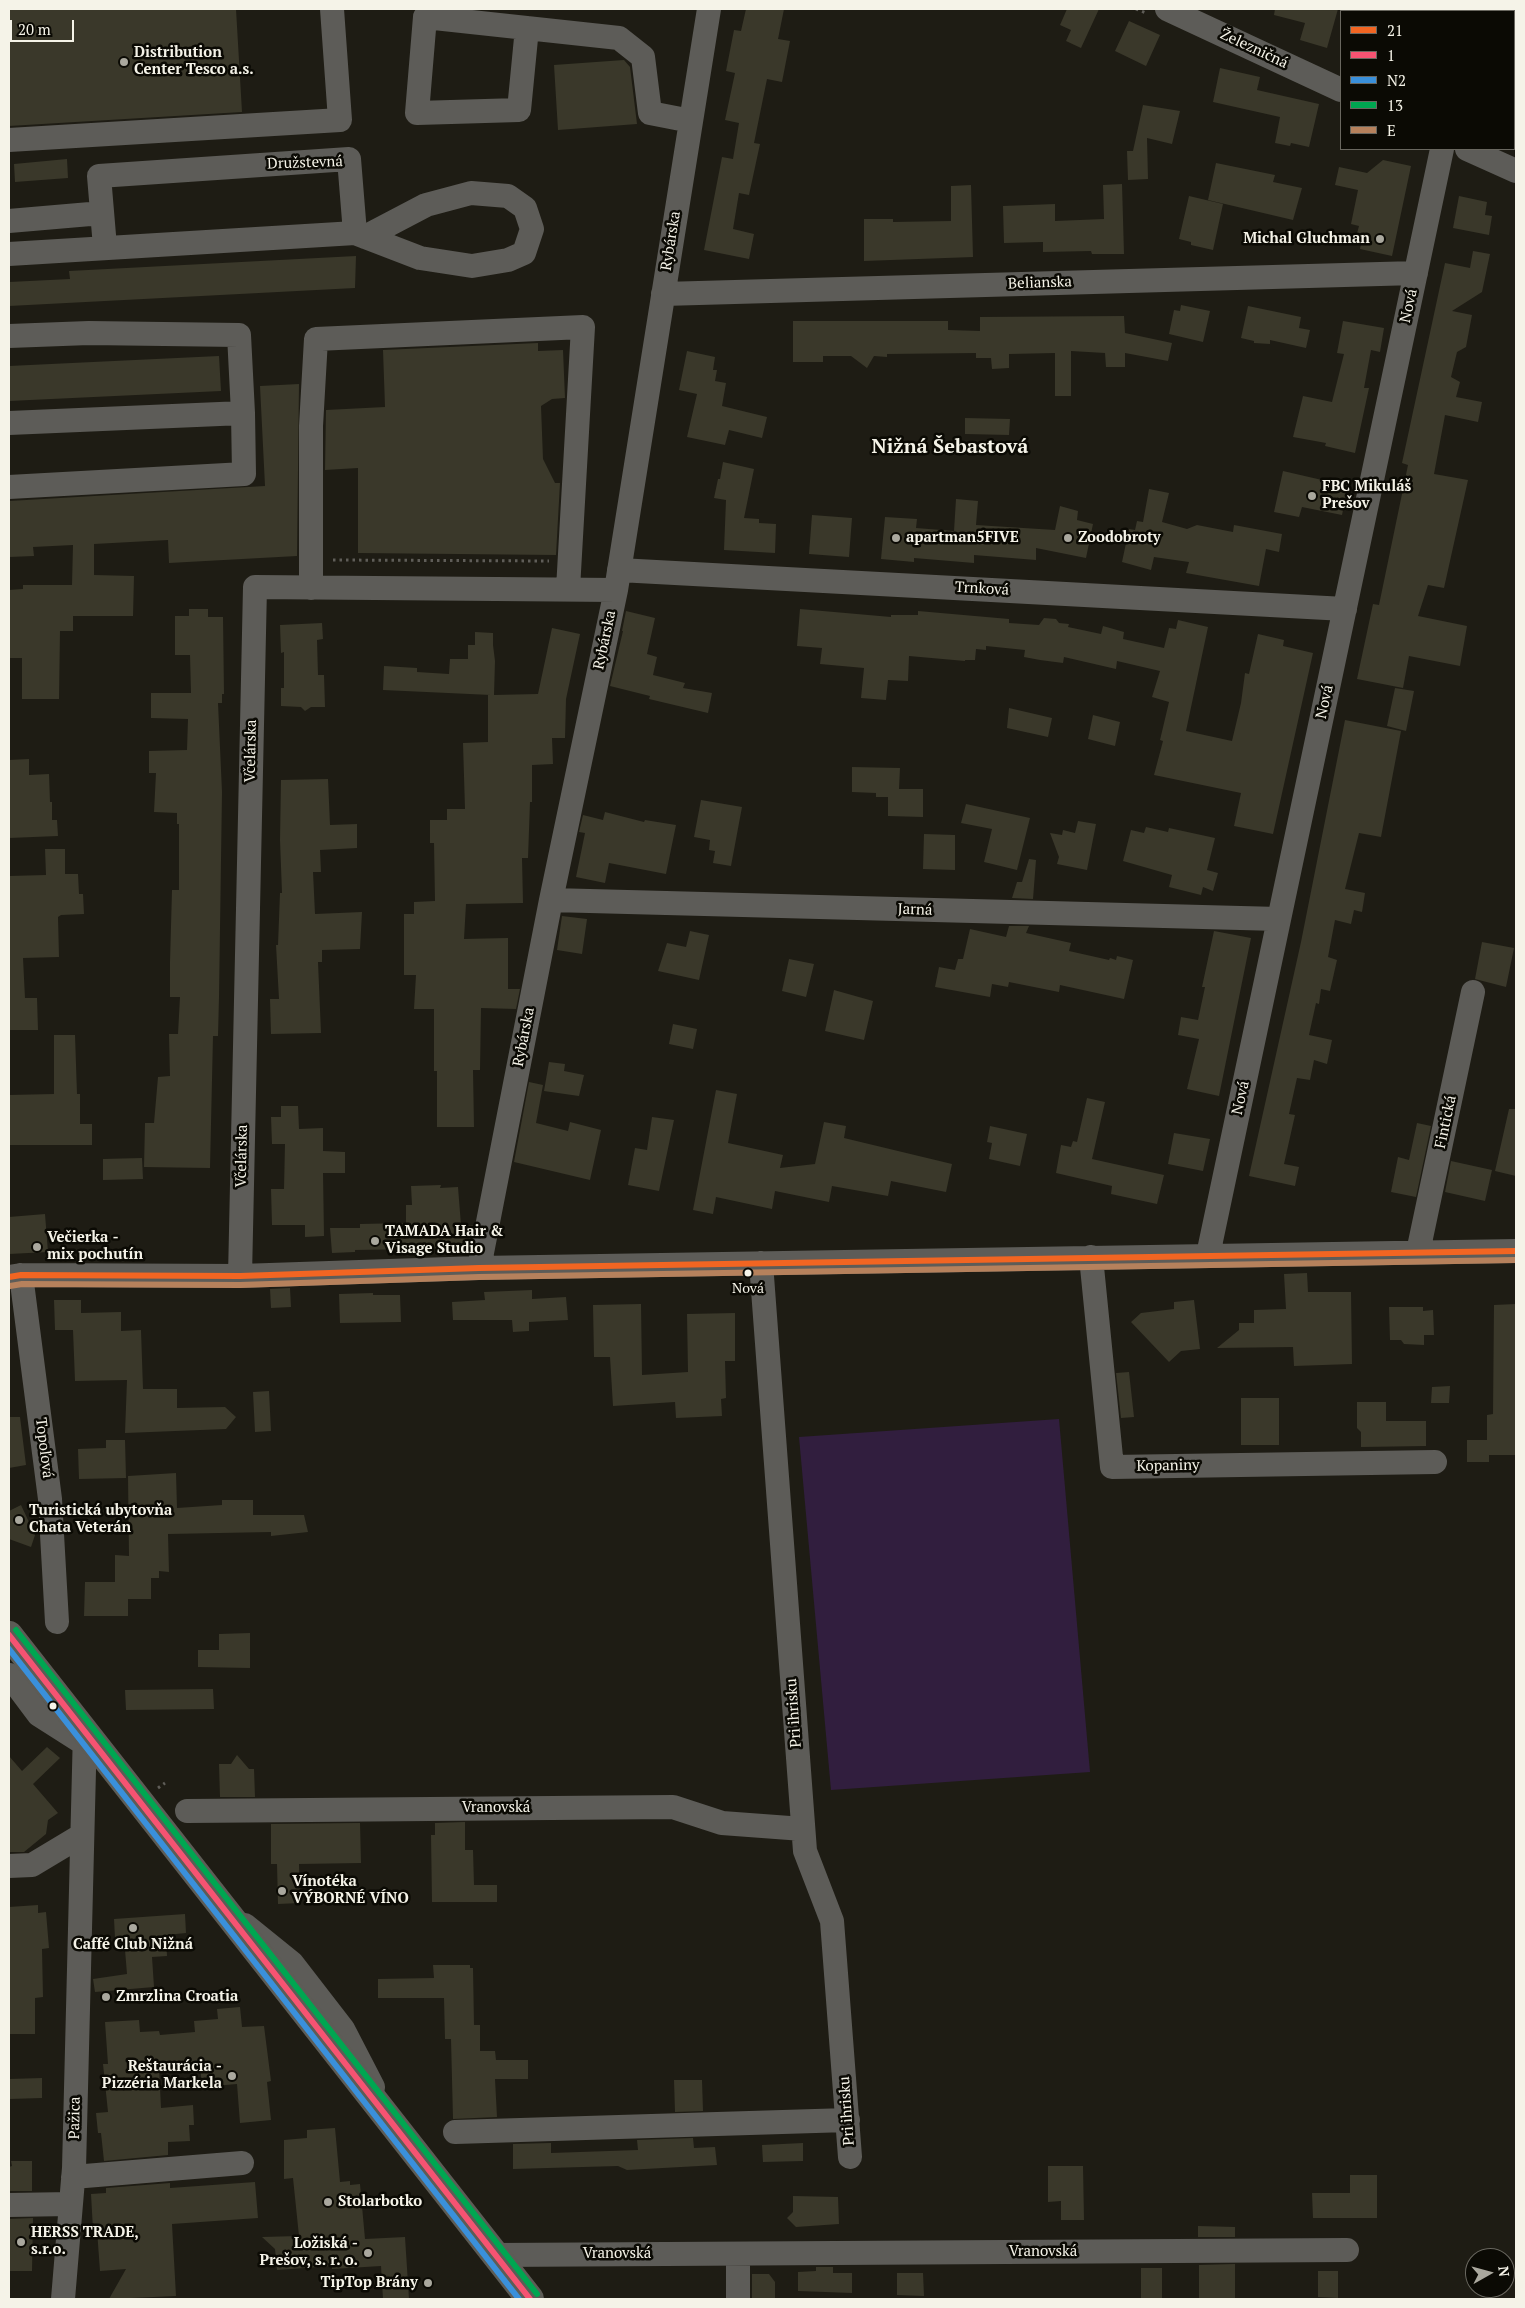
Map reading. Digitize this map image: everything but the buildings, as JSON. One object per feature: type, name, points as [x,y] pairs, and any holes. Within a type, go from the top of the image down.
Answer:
[{"type":"main road","points":[[9,1635],[85,1737],[107,1758],[530,2299]]},
{"type":"street","points":[[9,140],[340,120],[332,9]]},
{"type":"street","name":"Rybárska","points":[[479,1268],[550,900],[617,580],[708,9]]},
{"type":"street","name":"Železničná","points":[[1167,9],[1340,90]]},
{"type":"street","points":[[527,28],[519,110],[417,113],[425,17],[527,28],[619,38],[643,57],[650,113],[691,121]]},
{"type":"street","name":"Nová","points":[[1208,1255],[1442,150]]},
{"type":"street","points":[[1469,150],[1516,171]]},
{"type":"street","name":"Družstevná","points":[[105,247],[99,176],[349,159],[360,235]]},
{"type":"street","points":[[9,254],[105,247],[360,235],[426,204],[471,193],[508,196],[525,208],[532,229],[524,253],[508,260],[472,266],[420,258],[360,235]]},
{"type":"street","points":[[9,221],[102,213]]},
{"type":"street","name":"Belianska","points":[[663,294],[1416,273]]},
{"type":"street","points":[[311,588],[311,426],[316,339],[583,327],[568,589]]},
{"type":"street","points":[[9,336],[89,333],[239,335],[244,474],[9,487]]},
{"type":"street","points":[[9,424],[243,413]]},
{"type":"street","name":"Trnková","points":[[617,580],[1345,609]]},
{"type":"street","name":"Včelárska","points":[[240,1276],[255,587],[568,589],[617,580]]},
{"type":"street","name":"Jarná","points":[[550,900],[1279,919]]},
{"type":"street","name":"Fintická","points":[[1418,1252],[1474,992]]},
{"type":"street","points":[[15,1276],[240,1276],[479,1268],[1516,1251]]},
{"type":"street","name":"Kopaniny","points":[[1091,1257],[1112,1467],[1435,1462]]},
{"type":"street","name":"Pri ihrisku","points":[[761,1263],[805,1851],[832,1921],[850,2157]]},
{"type":"street","name":"Topoľová","points":[[15,1276],[50,1499],[57,1622]]},
{"type":"street","points":[[9,1675],[39,1715],[85,1737]]},
{"type":"street","name":"Pažica","points":[[63,2299],[73,2177],[85,1737]]},
{"type":"street","name":"Vranovská","points":[[187,1811],[673,1807],[722,1823],[803,1829]]},
{"type":"street","points":[[9,1866],[32,1864],[82,1836]]},
{"type":"street","points":[[454,2132],[848,2120]]},
{"type":"street","points":[[73,2177],[242,2163]]},
{"type":"street","points":[[9,2205],[71,2204]]},
{"type":"street","name":"Vranovská","points":[[495,2255],[1347,2250]]},
{"type":"street","points":[[738,2254],[738,2299]]},
{"type":"path","points":[[310,559],[570,561]]},
{"type":"shaded area","points":[[1059,1419],[1090,1772],[831,1790],[799,1437]]},
{"type":"transit line","name":"21","points":[[9,1277],[21,1275],[240,1276],[479,1268],[1516,1251]]},
{"type":"transit line","name":"E","points":[[10,1286],[22,1284],[240,1285],[479,1277],[1516,1260]]},
{"type":"transit line","name":"13","points":[[16,1630],[537,2294]]},
{"type":"transit line","name":"1","points":[[9,1635],[530,2299]]},
{"type":"transit line","name":"N2","points":[[9,1649],[519,2299]]},
{"type":"place","name":"Distribution Center Tesco a.s.","points":[[124,62]]},
{"type":"place","name":"Michal Gluchman","points":[[1380,239]]},
{"type":"place","name":"FBC Mikuláš Prešov","points":[[1312,496]]},
{"type":"place","name":"apartman5FIVE","points":[[896,538]]},
{"type":"place","name":"Zoodobroty","points":[[1068,538]]},
{"type":"place","name":"TAMADA Hair & Visage Studio","points":[[375,1241]]},
{"type":"place","name":"Večierka - mix pochutín","points":[[37,1247]]},
{"type":"place","name":"Nová","points":[[748,1273]]},
{"type":"place","name":"Turistická ubytovňa Chata Veterán","points":[[19,1520]]},
{"type":"place","name":"Vínotéka VÝBORNÉ VÍNO","points":[[282,1891]]},
{"type":"place","name":"Caffé Club Nižná","points":[[133,1928]]},
{"type":"place","name":"Zmrzlina Croatia","points":[[106,1997]]},
{"type":"place","name":"Reštaurácia - Pizzéria Markela","points":[[232,2076]]},
{"type":"place","name":"Stolarbotko","points":[[328,2202]]},
{"type":"place","name":"HERSS TRADE, s.r.o.","points":[[21,2242]]},
{"type":"place","name":"Ložiská - Prešov, s. r. o.","points":[[368,2253]]},
{"type":"place","name":"TipTop Brány","points":[[428,2283]]},
{"type":"district","name":"Nižná Šebastová","points":[[950,447]]}]
